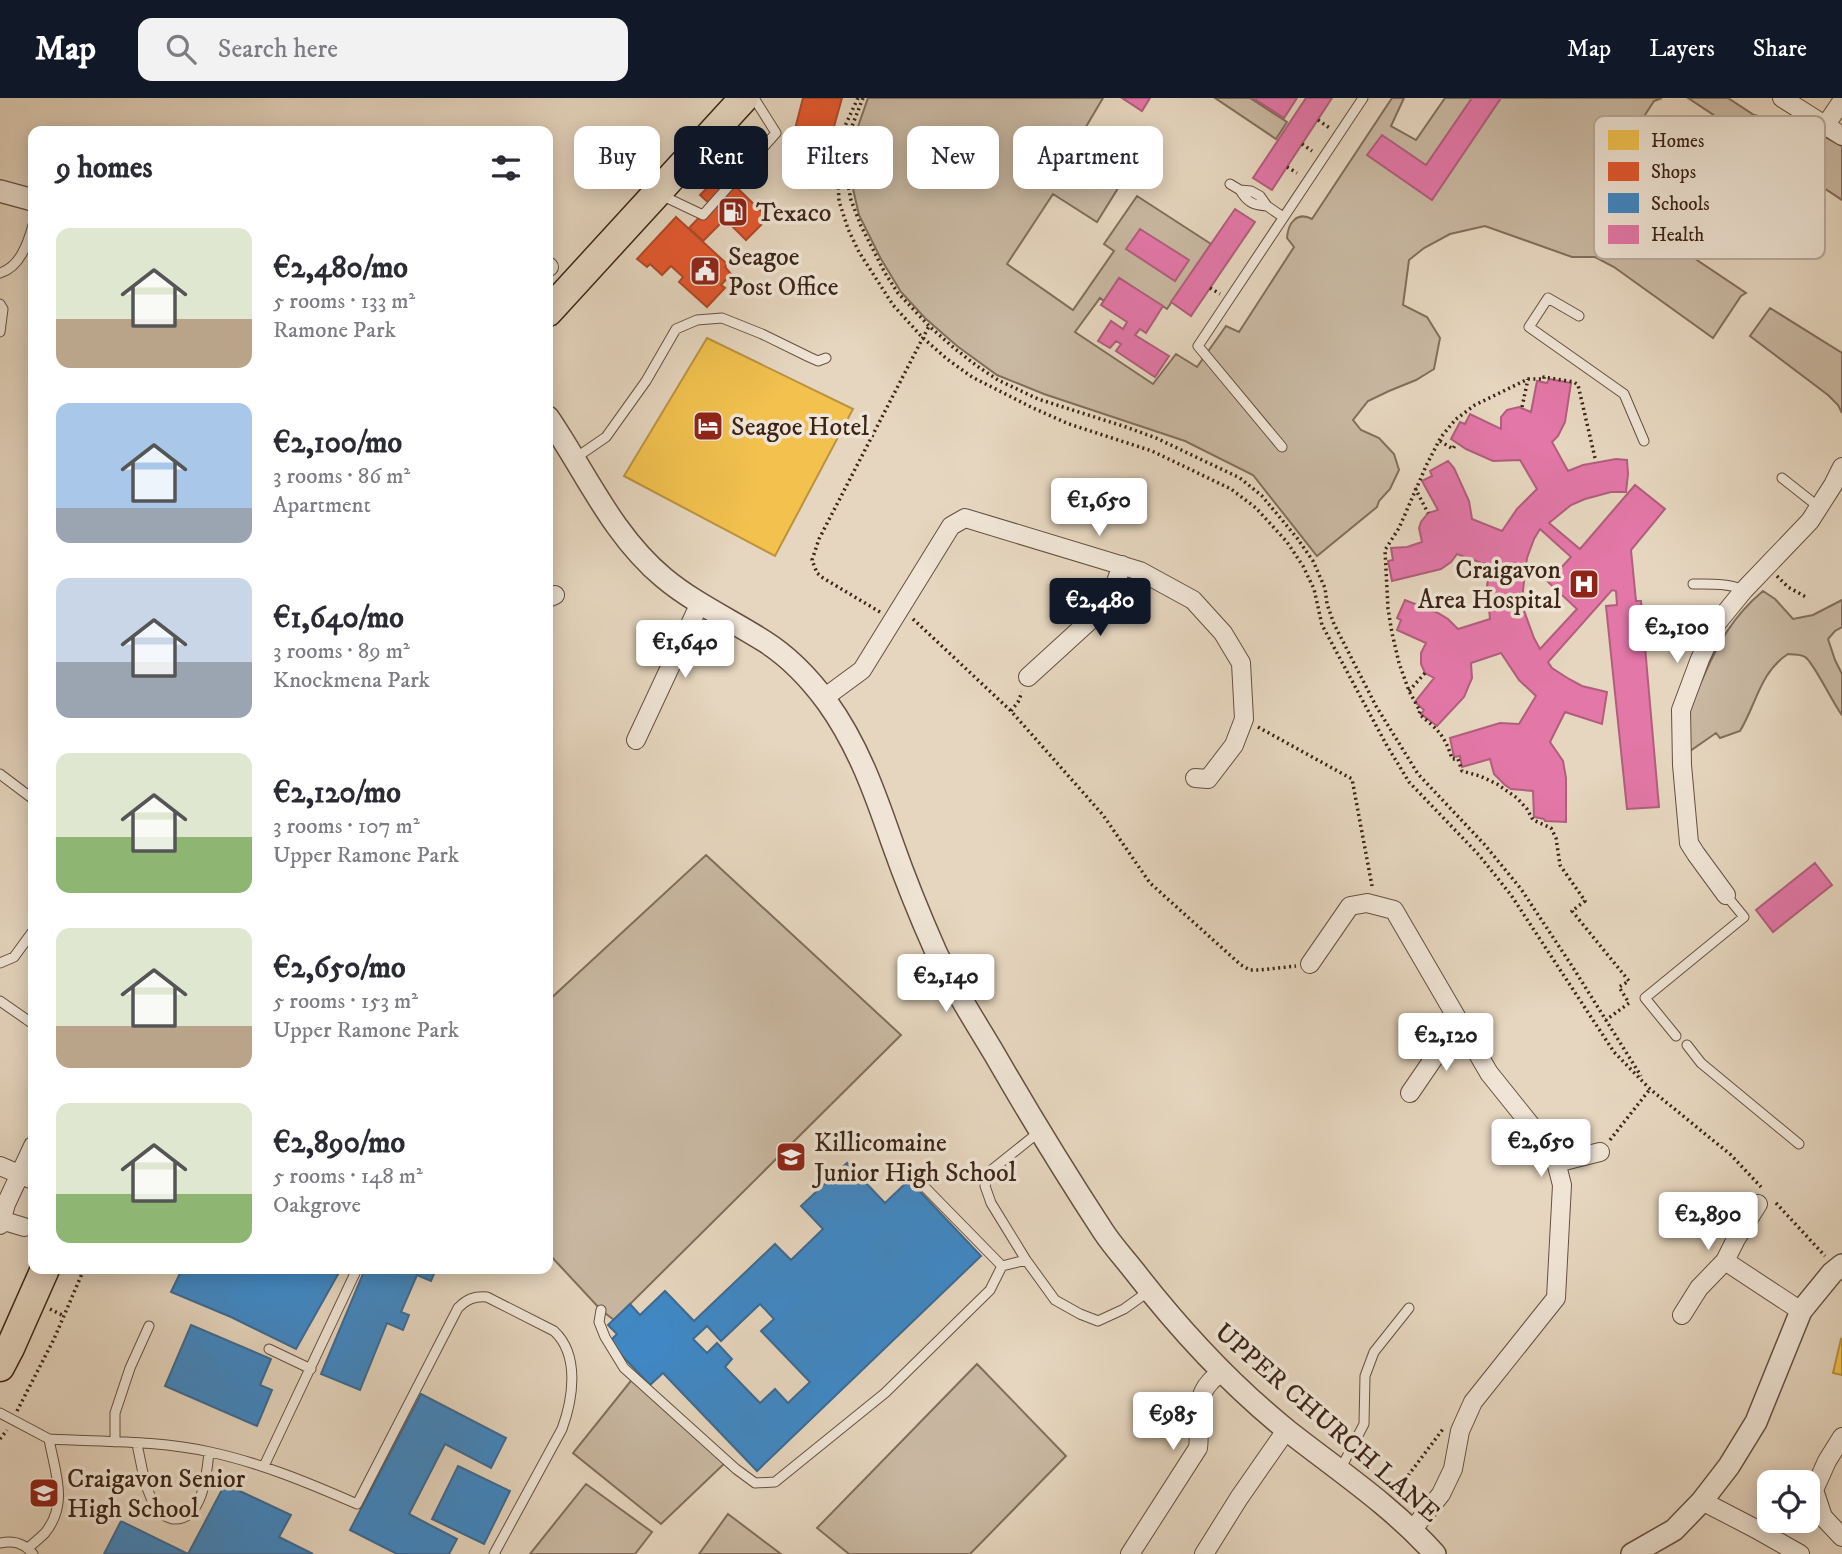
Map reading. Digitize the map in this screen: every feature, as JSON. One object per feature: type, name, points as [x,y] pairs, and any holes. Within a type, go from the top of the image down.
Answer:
[{"type":"main road","points":[[553,307],[744,98]]},
{"type":"main road","points":[[0,1367],[44,1274]]},
{"type":"street","points":[[1782,98],[1810,116]]},
{"type":"street","points":[[1842,101],[1825,126],[1842,136]]},
{"type":"street","points":[[0,191],[28,199]]},
{"type":"street","name":"UPPER CHURCH LANE","points":[[553,425],[608,515],[634,548],[663,577],[700,603],[767,642],[799,669],[845,728],[879,802],[937,955],[1105,1234],[1149,1291],[1223,1371],[1287,1429],[1413,1529],[1435,1554]]},
{"type":"street","points":[[1726,895],[1689,843],[1682,765],[1681,710],[1717,623],[1744,590],[1810,521],[1842,467]]},
{"type":"street","points":[[824,698],[862,670],[951,526],[965,518],[1140,571],[1193,600],[1223,633],[1241,663],[1244,719],[1234,745],[1208,779],[1195,778]]},
{"type":"street","points":[[1028,677],[1108,604],[1122,565]]},
{"type":"street","points":[[636,740],[700,603]]},
{"type":"street","points":[[1310,964],[1350,906],[1367,903],[1394,910],[1489,1073],[1554,1154],[1562,1185],[1556,1298],[1473,1402],[1460,1432],[1453,1469],[1441,1494],[1413,1529]]},
{"type":"street","points":[[1410,1094],[1438,1052],[1469,1037]]},
{"type":"street","points":[[1556,1163],[1600,1152]]},
{"type":"street","points":[[0,1166],[26,1177],[6,1204],[1,1222],[24,1227]]},
{"type":"street","points":[[1682,1315],[1699,1288],[1726,1261],[1758,1204]]},
{"type":"street","points":[[1726,1261],[1801,1311]]},
{"type":"street","points":[[1632,1554],[1674,1530],[1702,1501],[1729,1466],[1756,1422],[1801,1311],[1835,1267]]},
{"type":"street","points":[[1130,1554],[1157,1501],[1198,1448],[1200,1401],[1209,1382],[1223,1371]]},
{"type":"street","points":[[1204,1554],[1287,1429]]},
{"type":"street","points":[[1842,1437],[1814,1490],[1823,1517],[1842,1537]]},
{"type":"street","points":[[1702,1501],[1770,1547],[1800,1554]]},
{"type":"lane","points":[[657,193],[703,215],[776,133],[754,98]]},
{"type":"lane","points":[[1282,447],[1198,346],[1363,98]]},
{"type":"lane","points":[[1230,184],[1240,190],[1246,200],[1255,205],[1267,206],[1283,218]]},
{"type":"lane","points":[[0,273],[7,271],[17,262],[28,241]]},
{"type":"lane","points":[[1579,316],[1548,298],[1529,327],[1624,394],[1644,441]]},
{"type":"lane","points":[[0,304],[3,309],[0,332]]},
{"type":"lane","points":[[574,459],[606,437],[646,381],[676,329],[697,320],[722,318],[762,334],[808,358],[818,361],[826,358]]},
{"type":"lane","points":[[1782,478],[1820,508]]},
{"type":"lane","points":[[1693,584],[1717,583],[1744,590]]},
{"type":"lane","points":[[0,774],[28,796]]},
{"type":"lane","points":[[1676,1036],[1645,998],[1744,916],[1726,895]]},
{"type":"lane","points":[[0,963],[13,957],[28,938]]},
{"type":"lane","points":[[0,1001],[28,1021]]},
{"type":"lane","points":[[1687,1045],[1701,1063],[1799,1144]]},
{"type":"lane","points":[[1041,1131],[989,1172],[985,1186],[991,1203],[1026,1260],[1055,1300],[1098,1321],[1124,1309],[1149,1291]]},
{"type":"lane","points":[[908,1170],[1002,1266]]},
{"type":"lane","points":[[601,1310],[599,1322],[624,1368],[736,1469],[755,1483],[775,1482],[885,1393],[990,1290],[1002,1266],[1026,1260]]},
{"type":"lane","points":[[264,1466],[355,1274]]},
{"type":"lane","points":[[0,1413],[49,1439],[174,1446],[264,1466],[357,1504],[458,1308],[466,1300],[477,1296],[487,1297],[554,1331],[563,1339],[568,1351],[572,1387],[569,1410],[562,1429],[494,1554]]},
{"type":"lane","points":[[1340,1470],[1364,1424],[1365,1376],[1374,1352],[1409,1308]]},
{"type":"lane","points":[[115,1442],[115,1413],[119,1398],[149,1326]]},
{"type":"lane","points":[[269,1349],[311,1369]]},
{"type":"lane","points":[[0,1543],[11,1541],[31,1551],[56,1515],[60,1502],[49,1439]]},
{"type":"lane","points":[[137,1444],[145,1483],[157,1513],[174,1519],[189,1515],[198,1503],[205,1482],[209,1452]]},
{"type":"path","points":[[861,98],[847,139],[844,159],[851,200],[861,226],[898,293],[929,326],[998,380],[1038,399],[1156,438],[1240,478],[1262,496],[1313,561],[1325,588],[1334,624],[1376,706],[1418,774],[1484,844],[1521,889],[1645,1083]]},
{"type":"path","points":[[861,98],[844,128],[836,160],[839,201],[848,229],[893,305],[922,337],[972,377],[1069,424],[1152,451],[1231,489],[1256,508],[1287,542],[1303,566],[1314,590],[1322,625],[1409,782],[1479,855],[1511,895],[1614,1052],[1650,1089],[1731,1155],[1835,1267]]},
{"type":"path","points":[[929,326],[819,539],[812,560],[815,570],[823,579],[898,614],[1011,711],[1103,815],[1150,883],[1241,965],[1250,970],[1260,970],[1310,964]]},
{"type":"path","points":[[1595,458],[1578,385],[1544,376],[1544,379],[1528,379],[1475,405],[1456,419],[1440,441],[1415,488],[1399,528],[1385,550],[1392,633],[1399,663],[1419,714],[1441,733],[1448,743],[1452,759],[1458,759],[1462,771],[1510,790],[1533,820],[1551,828],[1556,838],[1560,865],[1585,901],[1572,911],[1629,981],[1619,987],[1629,1003],[1606,1020]]},
{"type":"path","points":[[1522,407],[1528,379]]},
{"type":"path","points":[[1440,441],[1453,449],[1456,443]]},
{"type":"path","points":[[1415,488],[1428,513]]},
{"type":"path","points":[[1768,566],[1788,587],[1807,597]]},
{"type":"path","points":[[1409,691],[1425,673]]},
{"type":"path","points":[[1011,711],[1018,702],[1028,677]]},
{"type":"path","points":[[1244,719],[1352,779],[1376,905]]},
{"type":"path","points":[[1600,1152],[1650,1089]]},
{"type":"path","points":[[23,1399],[54,1339],[82,1274]]},
{"type":"path","points":[[1385,1506],[1456,1412],[1473,1402]]},
{"type":"shaded area","points":[[868,98],[1103,98],[1086,126],[1013,126],[1013,189],[1118,189],[1097,222],[1053,194],[1007,264],[1073,310],[1114,251],[1104,244],[1137,196],[1211,244],[1167,309],[1119,278],[1104,301],[1100,298],[1075,332],[1153,384],[1176,354],[1197,367],[1226,326],[1239,332],[1294,247],[1287,238],[1291,223],[1302,216],[1312,219],[1392,98],[1404,98],[1391,126],[1416,140],[1445,98],[1662,98],[1654,101],[1644,116],[1594,116],[1594,257],[1572,257],[1485,226],[1450,234],[1424,248],[1409,260],[1403,305],[1427,317],[1440,338],[1434,369],[1368,401],[1353,420],[1361,430],[1379,438],[1394,454],[1399,470],[1377,507],[1317,556],[1253,475],[1185,441],[1044,394],[997,375],[957,346],[901,292],[859,215],[853,189],[893,189],[893,126],[858,126]]},
{"type":"shaded area","points":[[1215,98],[1250,98],[1287,122],[1276,139]]},
{"type":"shaded area","points":[[1688,98],[1728,98],[1759,116],[1715,116]]},
{"type":"shaded area","points":[[1825,137],[1842,146],[1842,200],[1825,189]]},
{"type":"shaded area","points":[[1599,259],[1695,259],[1746,293],[1741,296],[1713,338]]},
{"type":"shaded area","points":[[1770,308],[1842,353],[1842,413],[1828,395],[1750,336]]},
{"type":"shaded area","points":[[1763,591],[1775,599],[1793,619],[1813,615],[1842,600],[1842,627],[1828,639],[1842,674],[1842,715],[1809,660],[1801,655],[1788,654],[1765,679],[1740,731],[1720,738],[1716,733],[1690,751],[1686,737],[1687,721],[1707,669],[1734,621]]},
{"type":"shaded area","points":[[706,855],[901,1035],[614,1320],[601,1310],[553,1258],[553,996]]},
{"type":"shaded area","points":[[977,1364],[1066,1456],[970,1554],[849,1554],[817,1528]]},
{"type":"shaded area","points":[[634,1377],[727,1461],[661,1524],[573,1453]]},
{"type":"shaded area","points":[[586,1484],[652,1532],[635,1554],[530,1554]]},
{"type":"shaded area","points":[[728,1514],[781,1554],[699,1554]]},
{"type":"building: Homes","points":[[707,338],[853,409],[775,556],[624,476]]},
{"type":"building: Homes","points":[[1842,1340],[1842,1375],[1833,1373]]},
{"type":"building: Shops","points":[[803,98],[842,98],[834,126],[796,126]]},
{"type":"building: Shops","points":[[706,189],[738,189],[768,218],[746,240],[725,219],[703,241],[689,228],[711,205],[700,195]]},
{"type":"building: Shops","points":[[676,217],[727,264],[725,267],[731,274],[721,285],[725,288],[707,307],[679,282],[683,277],[671,266],[662,275],[650,264],[647,267],[637,259]]},
{"type":"building: Schools","points":[[847,1163],[885,1203],[909,1180],[981,1256],[757,1471],[663,1373],[650,1385],[609,1342],[617,1334],[608,1325],[630,1304],[640,1315],[665,1291],[694,1321],[775,1244],[791,1260],[823,1229],[801,1206]],"holes":[[[760,1304],[774,1319],[761,1331],[810,1382],[788,1403],[775,1389],[760,1403],[725,1367],[732,1359],[717,1343],[707,1353],[693,1339],[707,1326],[721,1341]]]},
{"type":"building: Schools","points":[[180,1274],[338,1274],[296,1349],[231,1317],[171,1292]]},
{"type":"building: Schools","points":[[363,1274],[434,1274],[431,1281],[417,1275],[401,1312],[409,1315],[403,1330],[387,1323],[360,1390],[321,1374]]},
{"type":"building: Schools","points":[[191,1325],[271,1359],[260,1385],[272,1390],[257,1426],[165,1386]]},
{"type":"building: Schools","points":[[421,1394],[506,1438],[491,1468],[445,1444],[409,1514],[457,1539],[449,1554],[397,1554],[350,1530]]},
{"type":"building: Schools","points":[[458,1466],[510,1491],[484,1544],[432,1519]]},
{"type":"building: Schools","points":[[225,1484],[291,1515],[279,1537],[313,1554],[188,1554]]},
{"type":"building: Schools","points":[[121,1521],[188,1554],[104,1554]]},
{"type":"building: Health","points":[[1122,98],[1150,98],[1142,111]]},
{"type":"building: Health","points":[[1253,98],[1297,98],[1284,118]]},
{"type":"building: Health","points":[[1306,98],[1332,98],[1272,190],[1253,178]]},
{"type":"building: Health","points":[[1472,98],[1501,98],[1432,200],[1367,155],[1382,135],[1426,165]]},
{"type":"building: Health","points":[[1235,209],[1255,222],[1191,316],[1171,302]]},
{"type":"building: Health","points":[[1140,229],[1189,260],[1175,281],[1126,249]]},
{"type":"building: Health","points":[[1119,278],[1163,306],[1146,333],[1140,329],[1135,335],[1169,356],[1155,377],[1116,351],[1121,344],[1116,341],[1110,348],[1098,341],[1111,321],[1123,329],[1127,322],[1101,305]]},
{"type":"building: Health","points":[[1549,379],[1571,383],[1565,422],[1552,442],[1568,471],[1583,465],[1616,459],[1627,460],[1628,474],[1626,492],[1611,492],[1585,499],[1571,505],[1549,523],[1580,549],[1635,485],[1665,509],[1631,550],[1636,601],[1641,601],[1659,807],[1627,809],[1606,606],[1617,605],[1616,591],[1612,590],[1548,662],[1552,668],[1582,686],[1607,692],[1602,724],[1565,712],[1550,742],[1563,761],[1566,778],[1566,822],[1545,821],[1534,817],[1533,791],[1511,789],[1505,785],[1494,774],[1490,759],[1462,767],[1460,756],[1454,757],[1450,738],[1500,723],[1519,724],[1536,696],[1519,680],[1501,653],[1471,663],[1472,678],[1464,697],[1437,726],[1421,714],[1424,710],[1415,702],[1434,678],[1425,673],[1421,664],[1421,653],[1426,643],[1397,630],[1401,620],[1397,618],[1405,600],[1438,613],[1458,629],[1490,619],[1487,586],[1490,566],[1457,554],[1441,569],[1392,581],[1388,561],[1393,560],[1391,548],[1422,542],[1419,528],[1421,522],[1428,513],[1438,510],[1422,481],[1432,476],[1430,471],[1448,461],[1469,501],[1472,519],[1502,531],[1517,509],[1537,489],[1520,460],[1493,461],[1451,439],[1460,422],[1465,424],[1470,414],[1501,429],[1501,417],[1507,410],[1519,407],[1531,412],[1537,381],[1547,383]],"holes":[[[1540,529],[1571,557],[1548,582],[1577,609],[1540,649],[1523,608],[1527,558]]]},
{"type":"building: Health","points":[[1815,863],[1832,885],[1773,932],[1756,910]]},
{"type":"place","name":"Texaco","points":[[733,212]]},
{"type":"place","name":"Seagoe Post Office","points":[[705,271]]},
{"type":"place","name":"Seagoe Hotel","points":[[708,426]]},
{"type":"place","name":"Craigavon Area Hospital","points":[[1584,584]]},
{"type":"place","name":"Killicomaine Junior High School","points":[[791,1157]]},
{"type":"place","name":"Craigavon Senior High School","points":[[44,1493]]}]
